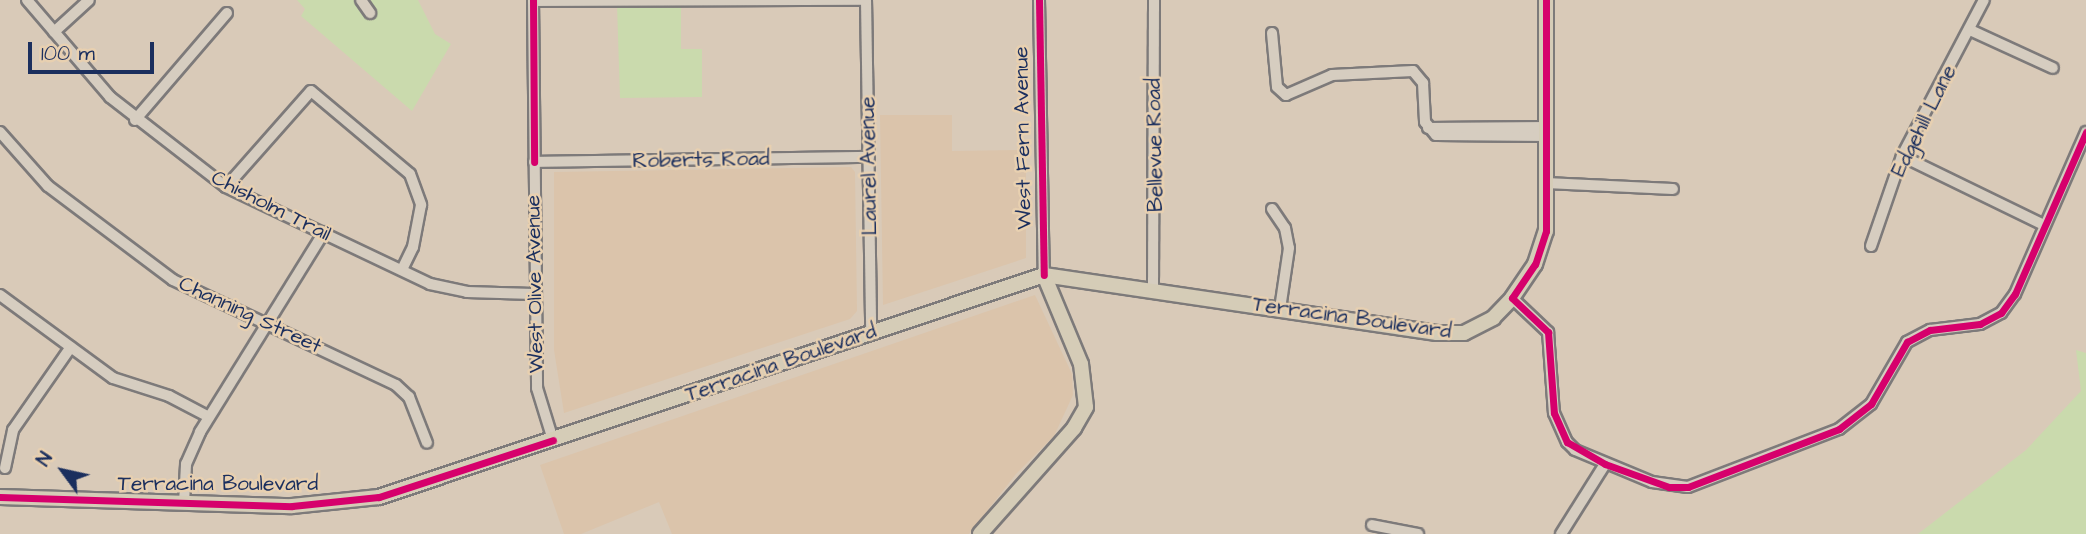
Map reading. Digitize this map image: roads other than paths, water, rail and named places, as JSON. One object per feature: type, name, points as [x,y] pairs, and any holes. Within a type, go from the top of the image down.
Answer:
[{"type":"main road","name":"Terracina Boulevard","points":[[0,497],[292,506],[379,497],[1044,275],[1451,334],[1478,328],[1512,298],[1535,264],[1546,231],[1546,0]]},
{"type":"main road","name":"West Fern Avenue","points":[[980,534],[1074,428],[1086,407],[1081,364],[1044,275]]},
{"type":"street","name":"Chisholm Trail","points":[[27,0],[135,120],[226,187],[402,270],[467,292],[533,293]]},
{"type":"street","points":[[54,32],[89,0]]},
{"type":"street","points":[[361,0],[370,13]]},
{"type":"street","points":[[533,1],[866,0]]},
{"type":"street","name":"Laurel Avenue","points":[[866,0],[871,332]]},
{"type":"street","name":"West Fern Avenue","points":[[1039,0],[1044,275]]},
{"type":"street","name":"Bellevue Road","points":[[1153,289],[1154,0]]},
{"type":"street","name":"Edgehill Lane","points":[[1871,246],[1902,156],[1984,0]]},
{"type":"street","name":"West Olive Avenue","points":[[533,1],[533,293],[537,388],[553,440]]},
{"type":"street","points":[[135,120],[227,13]]},
{"type":"street","points":[[1970,30],[2053,68]]},
{"type":"street","points":[[1272,33],[1277,87],[1286,95],[1332,75],[1413,71],[1423,83],[1428,128],[1547,131]]},
{"type":"street","points":[[226,187],[311,91],[410,174],[421,205],[419,222],[402,270]]},
{"type":"street","name":"Channing Street","points":[[0,132],[48,186],[173,280],[396,385],[409,397],[427,443]]},
{"type":"street","points":[[1512,298],[1548,332],[1557,427],[1575,450],[1669,487],[1688,487],[1839,429],[1871,404],[1907,342],[1930,330],[1980,324],[2001,313],[2015,294],[2042,224],[2086,132]]},
{"type":"street","points":[[1902,156],[2042,224]]},
{"type":"street","name":"Roberts Road","points":[[534,162],[869,158]]},
{"type":"street","points":[[1546,183],[1673,189]]},
{"type":"street","points":[[1272,209],[1285,228],[1289,248],[1280,309]]},
{"type":"street","points":[[184,504],[186,464],[209,417],[324,232]]},
{"type":"street","points":[[0,295],[113,378],[169,396],[209,417]]},
{"type":"street","points":[[5,468],[13,430],[71,346]]},
{"type":"street","points":[[1561,534],[1605,464]]},
{"type":"street","points":[[1372,525],[1418,534]]}]
